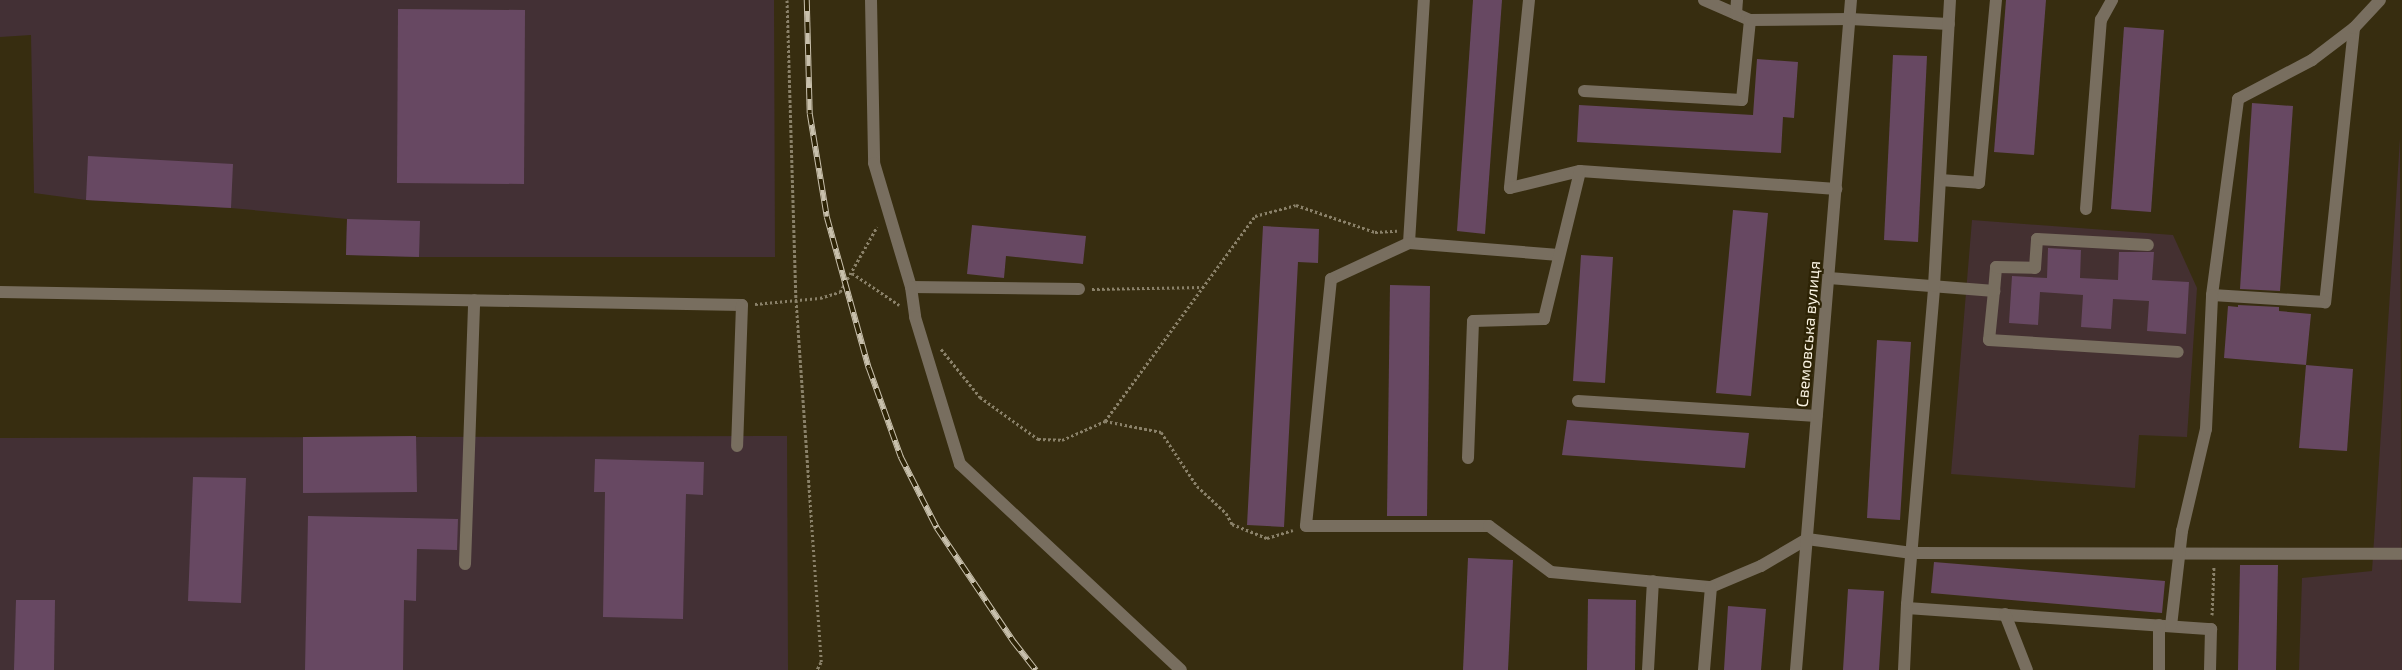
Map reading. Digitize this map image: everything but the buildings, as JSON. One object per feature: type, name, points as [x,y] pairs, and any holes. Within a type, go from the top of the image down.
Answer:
[{"type":"street","points":[[871,0],[874,163],[911,287],[915,317],[960,464],[1181,670]]},
{"type":"street","points":[[1409,237],[1424,0]]},
{"type":"street","points":[[1530,0],[1510,188],[1580,171],[1836,189]]},
{"type":"street","points":[[1704,0],[1750,20],[1850,19],[1948,24]]},
{"type":"street","points":[[1736,14],[1737,0]]},
{"type":"street","name":"Свемовська вулиця","points":[[1796,670],[1851,0]]},
{"type":"street","points":[[1904,670],[1907,608],[1934,286],[1950,0]]},
{"type":"street","points":[[1940,180],[1979,183],[1996,0]]},
{"type":"street","points":[[2086,209],[2101,20],[2112,0]]},
{"type":"street","points":[[2159,670],[2165,626],[2180,555],[2182,531],[2206,429],[2212,295],[2238,99],[2312,60],[2354,28],[2380,0]]},
{"type":"street","points":[[1584,91],[1742,100],[1750,20]]},
{"type":"street","points":[[2212,295],[2325,302],[2354,28]]},
{"type":"street","points":[[1468,458],[1473,320],[1544,319],[1580,171]]},
{"type":"street","points":[[1559,255],[1409,237],[1331,279],[1306,526],[1489,526],[1551,572],[1710,587],[1761,566],[1807,539],[1912,553],[2402,554]]},
{"type":"street","points":[[2148,245],[2037,239],[2035,268],[1996,267],[1989,340],[2178,352]]},
{"type":"street","points":[[1829,278],[1994,291]]},
{"type":"street","points":[[911,287],[1079,289]]},
{"type":"street","points":[[0,292],[742,305],[737,446]]},
{"type":"street","points":[[465,564],[474,300]]},
{"type":"street","points":[[1578,401],[1817,416]]},
{"type":"street","points":[[1648,670],[1652,581]]},
{"type":"street","points":[[1704,670],[1710,587]]},
{"type":"street","points":[[1907,608],[2211,629],[2210,670]]},
{"type":"street","points":[[2005,614],[2027,670]]},
{"type":"path","points":[[787,0],[796,300],[821,662],[817,670]]},
{"type":"path","points":[[939,346],[980,397],[1038,439],[1062,440],[1105,420],[1255,216],[1296,205],[1375,232],[1409,237]]},
{"type":"path","points":[[742,305],[820,298],[840,292],[887,208]]},
{"type":"path","points":[[852,273],[915,317]]},
{"type":"path","points":[[1079,289],[1204,287]]},
{"type":"path","points":[[1105,420],[1161,432],[1196,486],[1226,513],[1232,524],[1267,538],[1306,526]]},
{"type":"path","points":[[2211,629],[2215,553]]},
{"type":"shaded area","points":[[0,0],[774,0],[775,257],[419,257],[346,255],[347,219],[231,208],[86,200],[34,193],[31,35],[0,37]]},
{"type":"shaded area","points":[[2400,138],[2402,670],[2299,670],[2302,578],[2372,571]]},
{"type":"shaded area","points":[[1972,220],[2173,235],[2197,288],[2187,437],[2139,435],[2135,488],[1951,474]]},
{"type":"shaded area","points":[[787,436],[788,670],[0,670],[0,438]]},
{"type":"railway","points":[[807,0],[810,114],[827,217],[869,368],[901,457],[937,528],[1014,642],[1036,670]]}]
